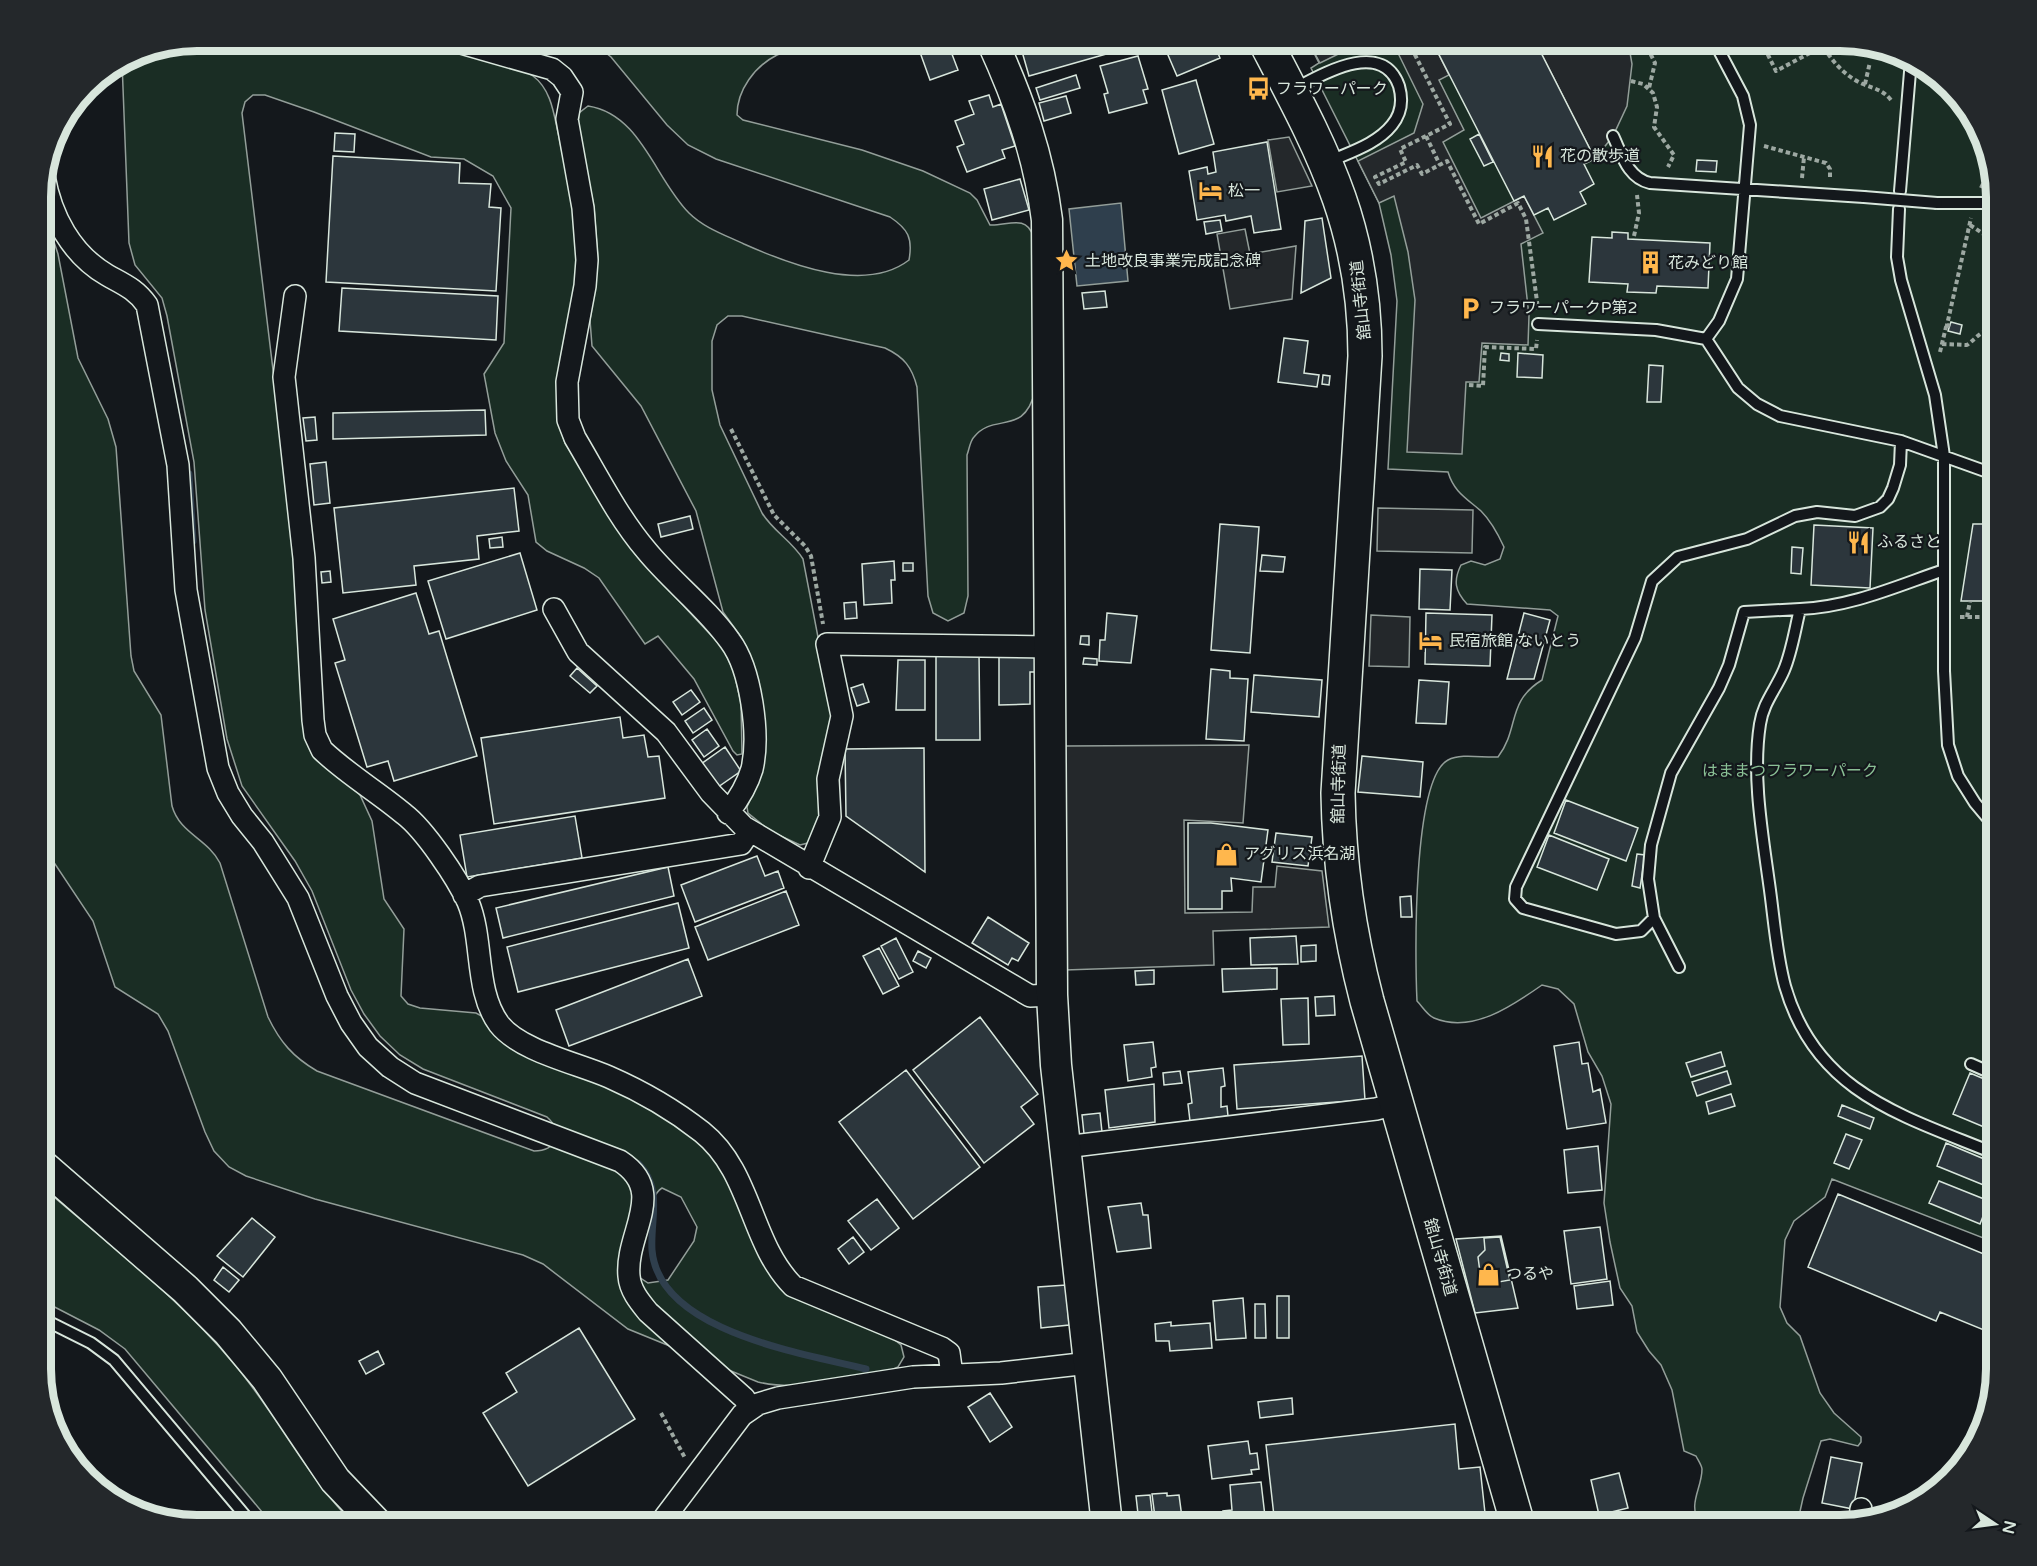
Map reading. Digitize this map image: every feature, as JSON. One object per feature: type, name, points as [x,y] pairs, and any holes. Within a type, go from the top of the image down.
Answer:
[{"type":"main road","name":"舘山寺街道","points":[[1271,51],[1327,162],[1351,231],[1363,292],[1365,323],[1362,419],[1339,758],[1339,848],[1345,898],[1358,968],[1515,1515]]},
{"type":"street","points":[[491,51],[552,69],[562,77],[572,92],[567,119],[583,208],[587,267],[567,382],[568,420],[574,438],[626,522],[666,573],[714,621],[732,643],[744,669],[751,702],[754,752],[746,785],[728,813]]},
{"type":"street","points":[[997,51],[1012,83],[1032,139],[1043,185],[1047,220],[1052,995],[1065,1147],[1106,1515]]},
{"type":"street","points":[[51,203],[54,214],[76,248],[107,275],[138,292],[147,305],[178,465],[186,590],[218,768],[228,793],[242,816],[282,869],[298,898],[337,996],[351,1023],[376,1053],[415,1083],[620,1161],[634,1170],[642,1184],[643,1200],[629,1276],[634,1296],[648,1312],[744,1398],[751,1409]]},
{"type":"street","points":[[295,296],[286,356],[285,397],[304,558],[315,735],[322,750],[416,824],[464,895],[473,919],[490,1009],[513,1038],[628,1086],[700,1131],[728,1160],[771,1257],[780,1273],[793,1286],[942,1348],[949,1353],[952,1375]]},
{"type":"street","points":[[554,609],[578,652],[666,732],[728,813],[749,832],[1030,996],[1052,995]]},
{"type":"street","points":[[809,868],[830,817],[828,779],[842,716],[826,644],[1050,646]]},
{"type":"street","points":[[464,895],[480,886],[741,844],[749,832]]},
{"type":"street","points":[[1065,1147],[1376,1109],[1396,1104]]},
{"type":"street","points":[[51,1173],[184,1289],[228,1332],[267,1378],[335,1480],[368,1515]]},
{"type":"street","points":[[667,1515],[735,1422],[751,1409],[778,1398],[913,1377],[1001,1373],[1089,1363]]},
{"type":"lane","points":[[1706,339],[1730,301],[1737,279],[1749,142],[1748,110],[1719,51]]},
{"type":"lane","points":[[1292,91],[1332,69],[1358,62],[1381,66],[1398,82],[1401,106],[1391,127],[1370,143],[1327,162]]},
{"type":"lane","points":[[1900,191],[1910,70]]},
{"type":"lane","points":[[1613,136],[1630,171],[1638,180],[1650,183],[1937,203],[1986,203]]},
{"type":"lane","points":[[1899,209],[1897,236],[1899,269],[1935,395],[1944,456],[1944,671],[1948,745],[1958,776],[1986,816]]},
{"type":"lane","points":[[1538,325],[1656,330],[1706,339],[1738,388],[1757,404],[1788,418],[1901,441],[1986,472]]},
{"type":"lane","points":[[1654,918],[1641,931],[1616,934],[1523,908],[1515,899],[1516,887],[1635,638],[1652,581],[1663,567],[1678,557],[1694,550],[1747,538],[1795,516],[1817,512],[1855,516],[1880,507],[1888,499],[1893,488],[1900,465],[1901,441]]},
{"type":"lane","points":[[1679,967],[1654,918],[1648,879],[1651,846],[1671,773],[1709,707],[1729,665],[1744,612],[1831,607],[1944,570]]},
{"type":"lane","points":[[1800,609],[1783,672],[1765,703],[1758,741],[1763,836],[1779,954],[1785,985],[1795,1015],[1824,1059],[1854,1089],[1880,1106],[1986,1150]]},
{"type":"lane","points":[[1971,1064],[1986,1071]]},
{"type":"lane","points":[[51,1323],[91,1343],[114,1360],[244,1515]]},
{"type":"path","points":[[1415,51],[1450,124],[1400,149],[1406,162],[1375,177],[1378,184],[1417,165],[1422,174],[1448,161],[1479,224],[1518,203],[1526,219],[1538,325],[1536,349],[1485,347],[1483,386],[1470,385]]},
{"type":"path","points":[[1649,51],[1655,63],[1649,88],[1657,107],[1654,127],[1674,155],[1671,164],[1650,183]]},
{"type":"path","points":[[1766,51],[1776,71],[1814,51]]},
{"type":"path","points":[[1827,51],[1841,69],[1865,84],[1886,93],[1895,109]]},
{"type":"path","points":[[1865,84],[1872,55]]},
{"type":"path","points":[[1631,81],[1649,88]]},
{"type":"path","points":[[1426,136],[1440,165]]},
{"type":"path","points":[[1749,142],[1826,163],[1830,169],[1830,195]]},
{"type":"path","points":[[1634,236],[1639,213],[1638,180]]},
{"type":"path","points":[[1950,326],[1947,325],[1974,204]]},
{"type":"path","points":[[1970,225],[1986,235]]},
{"type":"path","points":[[1942,344],[1967,345],[1981,332],[1986,331]]},
{"type":"path","points":[[731,429],[774,515],[805,546],[811,556],[826,644]]},
{"type":"path","points":[[1967,617],[1970,601]]},
{"type":"path","points":[[1974,617],[1986,617]]},
{"type":"path","points":[[661,1413],[686,1461],[701,1471]]},
{"type":"green space","points":[[188,51],[451,51],[510,65],[533,76],[544,88],[554,112],[569,184],[577,248],[574,287],[558,376],[559,420],[565,443],[636,555],[723,648],[734,672],[741,703],[742,754],[737,755],[733,751],[694,679],[658,636],[645,644],[599,578],[584,568],[547,551],[536,542],[528,495],[506,461],[495,433],[484,374],[504,343],[511,208],[493,176],[464,159],[431,157],[314,112],[265,95],[253,95],[245,102],[242,113],[291,519],[304,721],[360,795],[372,821],[384,899],[404,929],[401,996],[408,1004],[420,1008],[476,1013],[643,1104],[695,1138],[721,1165],[773,1279],[788,1293],[891,1337],[901,1345],[904,1357],[898,1367],[887,1372],[806,1385],[774,1385],[758,1382],[628,1329],[543,1264],[523,1255],[315,1199],[246,1176],[229,1167],[214,1151],[168,1031],[158,1014],[115,987],[93,921],[51,858],[51,233],[58,254],[78,358],[108,419],[116,447],[134,671],[161,715],[172,806],[181,823],[208,847],[220,863],[268,1017],[273,1026],[282,1041],[294,1054],[317,1071],[534,1151],[548,1148],[556,1140],[556,1134],[547,1117],[423,1069],[400,1055],[380,1036],[364,1014],[351,990],[312,891],[295,861],[242,786],[227,739],[205,610],[194,462],[167,316],[162,298],[135,265],[129,243],[122,72],[141,62]],"holes":[[[662,1188],[681,1197],[697,1227],[694,1241],[668,1280],[648,1283],[639,1277],[644,1229],[652,1203]]]},
{"type":"green space","points":[[604,51],[788,51],[769,60],[749,80],[738,106],[737,115],[743,120],[862,150],[923,171],[970,193],[977,200],[990,225],[1021,223],[1030,229],[1033,236],[1035,391],[1024,414],[1016,419],[982,430],[971,443],[967,455],[968,596],[964,613],[948,621],[933,613],[928,596],[917,387],[906,363],[885,348],[742,316],[728,316],[717,325],[712,341],[712,390],[720,425],[762,513],[803,559],[832,710],[821,815],[808,843],[800,845],[770,831],[748,813],[747,807],[762,772],[765,753],[762,700],[754,665],[741,637],[723,612],[696,511],[641,406],[592,346],[590,320],[598,260],[594,207],[578,127],[579,113],[588,106],[606,112],[621,121],[646,150],[666,183],[689,213],[722,234],[783,260],[827,272],[871,275],[891,270],[909,260],[908,235],[890,217],[716,159],[688,145],[667,125]]},
{"type":"green space","name":"はままつフラワーパーク","points":[[1313,51],[1849,51],[1887,59],[1929,81],[1956,108],[1978,150],[1985,178],[1986,197],[1986,1239],[1832,1179],[1825,1197],[1794,1221],[1785,1240],[1780,1307],[1787,1323],[1800,1336],[1820,1393],[1834,1413],[1861,1437],[1858,1446],[1830,1439],[1821,1441],[1799,1515],[1696,1515],[1695,1503],[1701,1466],[1696,1456],[1684,1451],[1672,1390],[1661,1365],[1637,1332],[1632,1306],[1620,1288],[1604,1203],[1611,1104],[1602,1076],[1588,1052],[1574,1004],[1558,989],[1542,985],[1505,1009],[1463,1023],[1434,1018],[1417,1001],[1418,872],[1428,800],[1436,774],[1448,760],[1453,758],[1498,757],[1505,746],[1523,697],[1542,680],[1558,616],[1550,610],[1467,604],[1456,586],[1458,571],[1461,565],[1471,561],[1485,565],[1500,559],[1504,547],[1494,528],[1481,511],[1457,490],[1448,472],[1388,469],[1397,301],[1391,255],[1379,203],[1311,68],[1319,63]]},
{"type":"green space","points":[[51,1194],[142,1271],[213,1340],[251,1385],[307,1467],[346,1515],[265,1515],[125,1349],[99,1330],[51,1305]]},
{"type":"shaded area","points":[[1313,51],[1345,51],[1320,63]]},
{"type":"shaded area","name":"フラワーパークP第2","points":[[1397,51],[1437,51],[1449,75],[1439,80],[1464,130],[1443,142],[1481,218],[1524,196],[1543,233],[1521,244],[1529,316],[1528,345],[1482,343],[1479,382],[1466,382],[1462,454],[1407,452],[1415,300],[1408,252],[1394,196],[1379,203],[1358,161],[1414,133],[1423,104]]},
{"type":"shaded area","points":[[1540,51],[1630,51],[1632,64],[1627,106],[1613,136],[1595,159]]},
{"type":"shaded area","points":[[1289,137],[1312,186],[1277,192],[1268,140]]},
{"type":"shaded area","points":[[1245,229],[1250,254],[1296,246],[1292,299],[1230,309],[1217,234]]},
{"type":"shaded area","points":[[1378,508],[1473,510],[1472,553],[1377,551]]},
{"type":"shaded area","points":[[1371,615],[1410,617],[1409,667],[1369,666]]},
{"type":"shaded area","points":[[1249,745],[1243,823],[1184,820],[1185,913],[1252,912],[1253,887],[1275,887],[1277,866],[1322,871],[1329,927],[1213,931],[1214,965],[1065,970],[1064,746]]},
{"type":"water","points":[[1121,203],[1128,281],[1077,286],[1069,209]]},
{"type":"building","points":[[920,51],[951,51],[958,70],[930,80]]},
{"type":"building","points":[[1022,51],[1117,51],[1029,76]]},
{"type":"building","points":[[1166,51],[1217,51],[1220,58],[1177,76]]},
{"type":"building","points":[[1437,51],[1540,51],[1595,159],[1584,164],[1594,184],[1580,192],[1586,204],[1554,220],[1548,208],[1534,215],[1524,196],[1514,201]]},
{"type":"building","points":[[1138,56],[1148,89],[1143,90],[1147,103],[1109,113],[1104,94],[1108,93],[1100,66]]},
{"type":"building","points":[[1076,75],[1080,88],[1040,100],[1036,88]]},
{"type":"building","points":[[1196,80],[1214,144],[1179,154],[1162,90]]},
{"type":"building","points":[[989,95],[993,107],[1001,104],[1015,146],[1002,150],[1005,158],[967,172],[957,147],[964,144],[955,121],[974,114],[969,101]]},
{"type":"building","points":[[1066,96],[1071,113],[1044,121],[1039,103]]},
{"type":"building","points":[[335,133],[355,134],[354,152],[334,151]]},
{"type":"building","points":[[1479,134],[1493,162],[1484,166],[1470,139]]},
{"type":"building","points":[[1267,142],[1281,229],[1254,233],[1251,216],[1226,221],[1225,215],[1197,220],[1189,171],[1207,167],[1208,174],[1216,172],[1213,152]]},
{"type":"building","points":[[333,156],[460,163],[459,183],[491,184],[489,207],[501,208],[496,291],[326,282]]},
{"type":"building","points":[[1697,160],[1717,161],[1716,172],[1696,171]]},
{"type":"building","points":[[1020,179],[1029,210],[992,220],[984,189]]},
{"type":"building","points":[[1322,218],[1331,278],[1301,293],[1305,221]]},
{"type":"building","points":[[1220,220],[1222,231],[1206,234],[1204,222]]},
{"type":"building","name":"花みどり館","points":[[1612,232],[1628,233],[1628,239],[1710,243],[1708,288],[1657,286],[1656,293],[1627,292],[1628,284],[1589,282],[1592,237],[1612,238]]},
{"type":"building","points":[[342,288],[498,296],[496,340],[339,331]]},
{"type":"building","points":[[1105,291],[1107,307],[1084,309],[1082,293]]},
{"type":"building","points":[[1951,322],[1962,325],[1960,334],[1948,331]]},
{"type":"building","points":[[1284,338],[1308,341],[1304,373],[1319,375],[1317,387],[1278,382]]},
{"type":"building","points":[[1501,353],[1509,354],[1509,361],[1500,360]]},
{"type":"building","points":[[1518,353],[1543,355],[1542,378],[1517,377]]},
{"type":"building","points":[[1649,365],[1663,366],[1661,402],[1647,402]]},
{"type":"building","points":[[1323,375],[1330,376],[1329,385],[1322,384]]},
{"type":"building","points":[[485,410],[486,435],[333,439],[333,413]]},
{"type":"building","points":[[315,417],[317,440],[306,441],[303,418]]},
{"type":"building","points":[[326,462],[330,503],[314,505],[310,464]]},
{"type":"building","points":[[514,488],[519,531],[477,536],[479,559],[414,566],[416,585],[343,593],[334,508]]},
{"type":"building","points":[[690,516],[693,529],[661,537],[658,524]]},
{"type":"building","points":[[1220,524],[1259,527],[1250,653],[1211,650]]},
{"type":"building","points":[[1973,524],[1986,524],[1986,601],[1961,601]]},
{"type":"building","points":[[1814,525],[1873,528],[1870,588],[1811,585]]},
{"type":"building","points":[[502,537],[503,547],[490,548],[489,539]]},
{"type":"building","points":[[1792,547],[1803,548],[1801,574],[1791,573]]},
{"type":"building","points":[[520,553],[537,610],[446,639],[428,581]]},
{"type":"building","points":[[1262,555],[1285,557],[1283,572],[1260,571]]},
{"type":"building","points":[[894,561],[895,580],[891,580],[892,603],[864,605],[862,564]]},
{"type":"building","points":[[903,563],[913,563],[913,571],[903,571]]},
{"type":"building","points":[[1420,569],[1452,570],[1450,610],[1419,609]]},
{"type":"building","points":[[330,571],[331,582],[322,583],[321,572]]},
{"type":"building","points":[[416,593],[429,634],[439,631],[477,756],[394,781],[388,761],[367,767],[335,663],[345,660],[333,619]]},
{"type":"building","points":[[856,602],[857,618],[845,619],[844,603]]},
{"type":"building","points":[[1107,613],[1137,616],[1131,663],[1099,661],[1100,640],[1105,640]]},
{"type":"building","points":[[1426,613],[1492,615],[1490,666],[1425,664]]},
{"type":"building","points":[[1524,613],[1550,620],[1534,679],[1507,679]]},
{"type":"building","points":[[1081,636],[1089,636],[1089,645],[1080,644]]},
{"type":"building","points":[[936,653],[979,653],[980,740],[936,740]]},
{"type":"building","points":[[999,653],[1035,656],[1035,672],[1030,672],[1030,704],[999,705]]},
{"type":"building","points":[[1084,658],[1097,659],[1097,665],[1083,664]]},
{"type":"building","points":[[898,660],[925,660],[925,710],[896,710]]},
{"type":"building","points":[[577,668],[597,686],[590,693],[570,676]]},
{"type":"building","points":[[1211,669],[1230,671],[1230,678],[1248,679],[1244,741],[1206,739]]},
{"type":"building","points":[[1254,675],[1322,680],[1319,717],[1251,712]]},
{"type":"building","points":[[1419,680],[1449,682],[1446,724],[1416,723]]},
{"type":"building","points":[[863,684],[869,702],[857,706],[851,688]]},
{"type":"building","points":[[691,690],[700,702],[682,715],[673,702]]},
{"type":"building","points":[[704,708],[712,720],[693,733],[685,721]]},
{"type":"building","points":[[620,717],[623,738],[644,735],[648,757],[659,756],[665,798],[494,824],[481,738]]},
{"type":"building","points":[[707,729],[719,746],[704,757],[692,740]]},
{"type":"building","points":[[725,747],[741,771],[718,787],[701,764]]},
{"type":"building","points":[[924,748],[925,872],[846,816],[845,749]]},
{"type":"building","points":[[1362,756],[1423,762],[1420,797],[1358,792]]},
{"type":"building","points":[[1566,800],[1638,828],[1626,861],[1554,833]]},
{"type":"building","points":[[575,816],[582,858],[467,877],[460,835]]},
{"type":"building","name":"アグリス浜名湖","points":[[1188,823],[1211,823],[1268,830],[1261,882],[1231,878],[1232,891],[1222,891],[1222,909],[1188,909]]},
{"type":"building","points":[[1276,833],[1312,837],[1308,866],[1272,862]]},
{"type":"building","points":[[1549,835],[1609,859],[1597,890],[1537,867]]},
{"type":"building","points":[[1637,854],[1645,855],[1640,888],[1632,886]]},
{"type":"building","points":[[757,856],[765,876],[778,871],[784,888],[695,922],[681,885]]},
{"type":"building","points":[[668,867],[674,896],[503,938],[496,908]]},
{"type":"building","points":[[786,891],[799,925],[708,960],[695,927]]},
{"type":"building","points":[[1411,896],[1412,917],[1401,917],[1400,897]]},
{"type":"building","points":[[678,903],[689,948],[518,992],[507,947]]},
{"type":"building","points":[[988,917],[1029,943],[1018,961],[1012,958],[1008,965],[972,943]]},
{"type":"building","points":[[1296,936],[1298,964],[1251,965],[1250,938]]},
{"type":"building","points":[[896,938],[913,972],[899,979],[881,946]]},
{"type":"building","points":[[1316,945],[1316,961],[1301,962],[1301,946]]},
{"type":"building","points":[[879,948],[899,986],[883,994],[863,956]]},
{"type":"building","points":[[918,951],[931,958],[926,968],[913,961]]},
{"type":"building","points":[[688,959],[702,996],[569,1046],[556,1010]]},
{"type":"building","points":[[1277,968],[1277,989],[1223,992],[1222,969]]},
{"type":"building","points":[[1154,970],[1154,984],[1136,985],[1135,971]]},
{"type":"building","points":[[1334,996],[1335,1015],[1316,1016],[1315,997]]},
{"type":"building","points":[[1308,998],[1309,1044],[1283,1045],[1281,999]]},
{"type":"building","points":[[980,1017],[1038,1094],[1021,1107],[1034,1124],[984,1163],[913,1070]]},
{"type":"building","points":[[1153,1042],[1156,1067],[1151,1068],[1152,1077],[1128,1081],[1124,1045]]},
{"type":"building","points":[[1579,1042],[1582,1064],[1588,1063],[1593,1092],[1600,1089],[1606,1123],[1567,1129],[1554,1046]]},
{"type":"building","points":[[1721,1052],[1725,1066],[1691,1077],[1686,1063]]},
{"type":"building","points":[[1362,1056],[1365,1100],[1237,1109],[1234,1065]]},
{"type":"building","points":[[1223,1068],[1225,1086],[1221,1087],[1221,1107],[1227,1106],[1228,1116],[1190,1121],[1188,1104],[1192,1103],[1188,1072]]},
{"type":"building","points":[[906,1070],[980,1167],[913,1219],[839,1122]]},
{"type":"building","points":[[1180,1071],[1182,1083],[1164,1085],[1163,1073]]},
{"type":"building","points":[[1727,1071],[1731,1084],[1697,1096],[1692,1082]]},
{"type":"building","points":[[1970,1073],[1986,1080],[1984,1127],[1953,1114]]},
{"type":"building","points":[[1154,1084],[1155,1122],[1109,1128],[1105,1090]]},
{"type":"building","points":[[1731,1094],[1735,1106],[1709,1114],[1706,1102]]},
{"type":"building","points":[[1842,1105],[1874,1118],[1870,1129],[1838,1116]]},
{"type":"building","points":[[1100,1113],[1102,1132],[1084,1134],[1082,1115]]},
{"type":"building","points":[[1846,1134],[1862,1140],[1849,1169],[1834,1163]]},
{"type":"building","points":[[1946,1143],[1986,1160],[1986,1186],[1937,1166]]},
{"type":"building","points":[[1598,1146],[1602,1190],[1568,1193],[1564,1150]]},
{"type":"building","points":[[1939,1181],[1986,1200],[1986,1209],[1980,1224],[1929,1203]]},
{"type":"building","points":[[1838,1194],[1986,1255],[1986,1331],[1940,1312],[1936,1321],[1808,1267]]},
{"type":"building","points":[[877,1199],[899,1228],[871,1250],[848,1221]]},
{"type":"building","points":[[1141,1203],[1143,1215],[1148,1215],[1151,1248],[1117,1252],[1108,1207]]},
{"type":"building","points":[[252,1218],[275,1237],[243,1277],[217,1256]]},
{"type":"building","points":[[1600,1227],[1607,1279],[1571,1284],[1564,1231]]},
{"type":"building","name":"つるや","points":[[1501,1236],[1518,1308],[1475,1313],[1456,1239]]},
{"type":"building","points":[[853,1237],[864,1252],[849,1264],[838,1249]]},
{"type":"building","points":[[1500,1237],[1510,1280],[1493,1283],[1491,1275],[1480,1272],[1478,1257],[1485,1250],[1484,1238]]},
{"type":"building","points":[[223,1267],[239,1280],[229,1292],[214,1280]]},
{"type":"building","points":[[1610,1281],[1613,1305],[1577,1309],[1574,1286]]},
{"type":"building","points":[[1066,1285],[1069,1325],[1041,1328],[1038,1287]]},
{"type":"building","points":[[1277,1296],[1289,1296],[1289,1338],[1277,1338]]},
{"type":"building","points":[[1243,1298],[1246,1338],[1216,1340],[1213,1301]]},
{"type":"building","points":[[1255,1304],[1265,1304],[1266,1338],[1255,1338]]},
{"type":"building","points":[[1171,1322],[1171,1326],[1210,1323],[1212,1348],[1170,1351],[1169,1341],[1156,1341],[1155,1324]]},
{"type":"building","points":[[579,1328],[635,1419],[528,1486],[483,1413],[517,1392],[506,1373]]},
{"type":"building","points":[[378,1351],[384,1364],[366,1374],[359,1361]]},
{"type":"building","points":[[990,1393],[1012,1427],[990,1442],[968,1407]]},
{"type":"building","points":[[1292,1398],[1293,1414],[1260,1418],[1258,1402]]},
{"type":"building","points":[[1455,1424],[1459,1469],[1480,1467],[1485,1513],[1467,1515],[1274,1515],[1266,1445]]},
{"type":"building","points":[[1248,1441],[1250,1454],[1257,1453],[1259,1469],[1251,1470],[1252,1474],[1212,1479],[1208,1446]]},
{"type":"building","points":[[1831,1457],[1862,1463],[1853,1509],[1822,1503]]},
{"type":"building","points":[[1619,1473],[1628,1508],[1599,1515],[1591,1480]]},
{"type":"building","points":[[1261,1482],[1265,1515],[1224,1515],[1223,1511],[1232,1510],[1230,1485]]},
{"type":"building","points":[[1152,1494],[1179,1495],[1182,1515],[1155,1515]]},
{"type":"building","points":[[1150,1495],[1152,1512],[1138,1514],[1136,1496]]},
{"type":"waterway","points":[[189,474],[193,541]]},
{"type":"waterway","points":[[639,1164],[651,1184],[653,1194],[652,1250],[661,1278],[680,1301],[706,1319],[738,1334],[772,1346],[866,1369]]},
{"type":"place","name":"フラワーパーク","points":[[1258,89]]},
{"type":"place","name":"花の散歩道","points":[[1542,156]]},
{"type":"place","name":"松一","points":[[1210,191]]},
{"type":"place","name":"土地改良事業完成記念碑","points":[[1067,261]]},
{"type":"place","name":"花みどり館","points":[[1650,263]]},
{"type":"place","name":"フラワーパークP第2","points":[[1471,308]]},
{"type":"place","name":"ふるさと","points":[[1859,542]]},
{"type":"place","name":"民宿旅館 ないとう","points":[[1431,641]]},
{"type":"place","name":"アグリス浜名湖","points":[[1226,854]]},
{"type":"place","name":"つるや","points":[[1488,1274]]}]
